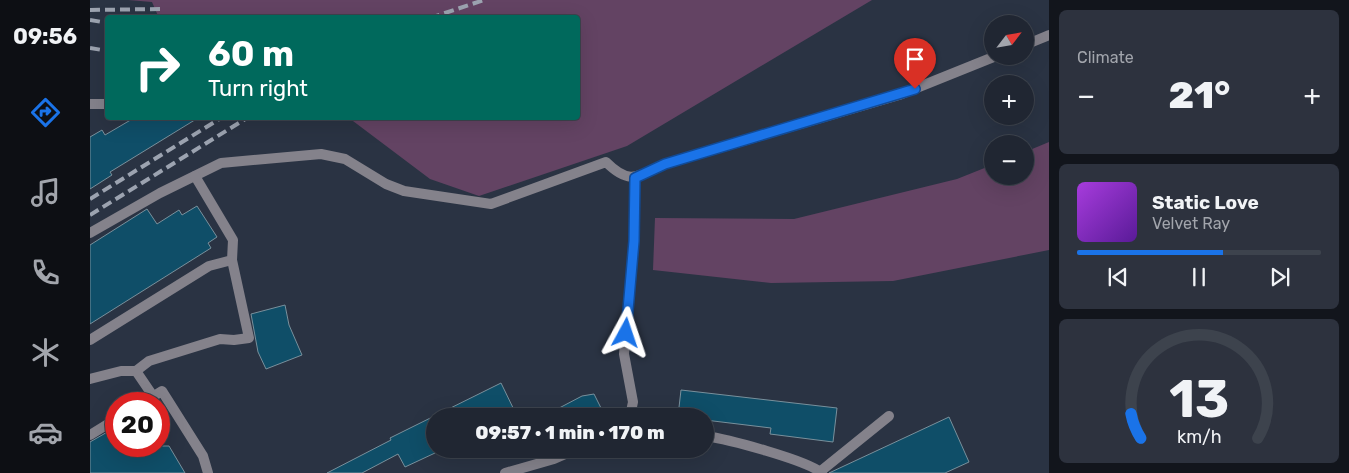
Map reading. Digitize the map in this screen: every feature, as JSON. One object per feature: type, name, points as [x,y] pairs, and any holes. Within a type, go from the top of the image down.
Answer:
[{"type":"lane","points":[[1034,41],[1049,35]]},
{"type":"lane","points":[[90,233],[160,193],[221,164],[321,154],[345,159],[386,184],[404,191],[491,204],[606,162],[618,174],[635,178],[675,161],[899,95],[984,61]]},
{"type":"lane","points":[[90,104],[105,104]]},
{"type":"lane","points":[[90,379],[121,371],[136,371],[149,361],[220,339],[249,338],[232,260],[233,240],[195,176]]},
{"type":"lane","points":[[632,408],[633,402],[624,354],[634,241],[635,178]]},
{"type":"lane","points":[[90,340],[209,266],[232,260]]},
{"type":"lane","points":[[136,371],[150,392]]},
{"type":"lane","points":[[170,403],[203,456],[208,473]]},
{"type":"lane","points":[[714,437],[730,440],[822,472],[889,416]]},
{"type":"lane","points":[[90,435],[105,426]]},
{"type":"lane","points":[[505,473],[556,458]]},
{"type":"shaded area","points":[[128,0],[872,0],[627,146],[479,196],[430,179],[352,120],[580,120],[580,15],[158,15],[152,2]]},
{"type":"shaded area","points":[[1049,142],[1049,250],[893,281],[771,283],[653,270],[655,218],[794,219],[957,179],[984,168],[984,185],[1034,185],[1034,148]]},
{"type":"building","points":[[131,120],[195,120],[110,172],[112,175],[90,189],[90,137],[102,130],[105,135]]},
{"type":"building","points":[[197,206],[217,237],[208,243],[211,248],[90,324],[90,245],[147,209],[157,224],[179,210],[182,215]]},
{"type":"building","points":[[285,305],[289,325],[302,355],[266,369],[258,352],[251,314]]},
{"type":"building","points":[[501,383],[513,408],[451,408]]},
{"type":"building","points":[[681,390],[837,408],[833,442],[770,434],[771,428],[714,421],[714,408],[679,408]]},
{"type":"building","points":[[594,394],[601,408],[559,408],[582,396]]},
{"type":"building","points":[[949,417],[969,462],[945,473],[829,473]]},
{"type":"building","points":[[426,420],[426,457],[405,467],[398,454],[362,473],[327,473],[391,440],[390,438]]},
{"type":"building","points":[[105,433],[105,457],[170,457],[170,448],[185,473],[90,473],[90,442]]},
{"type":"railway","points":[[439,15],[484,0]]},
{"type":"railway","points":[[90,10],[161,9]]},
{"type":"railway","points":[[90,20],[105,22]]},
{"type":"railway","points":[[90,48],[105,50]]},
{"type":"railway","points":[[90,199],[218,120]]},
{"type":"railway","points":[[90,215],[244,120]]},
{"type":"route","points":[[626,333],[634,241],[635,178],[665,164],[915,89]]}]
